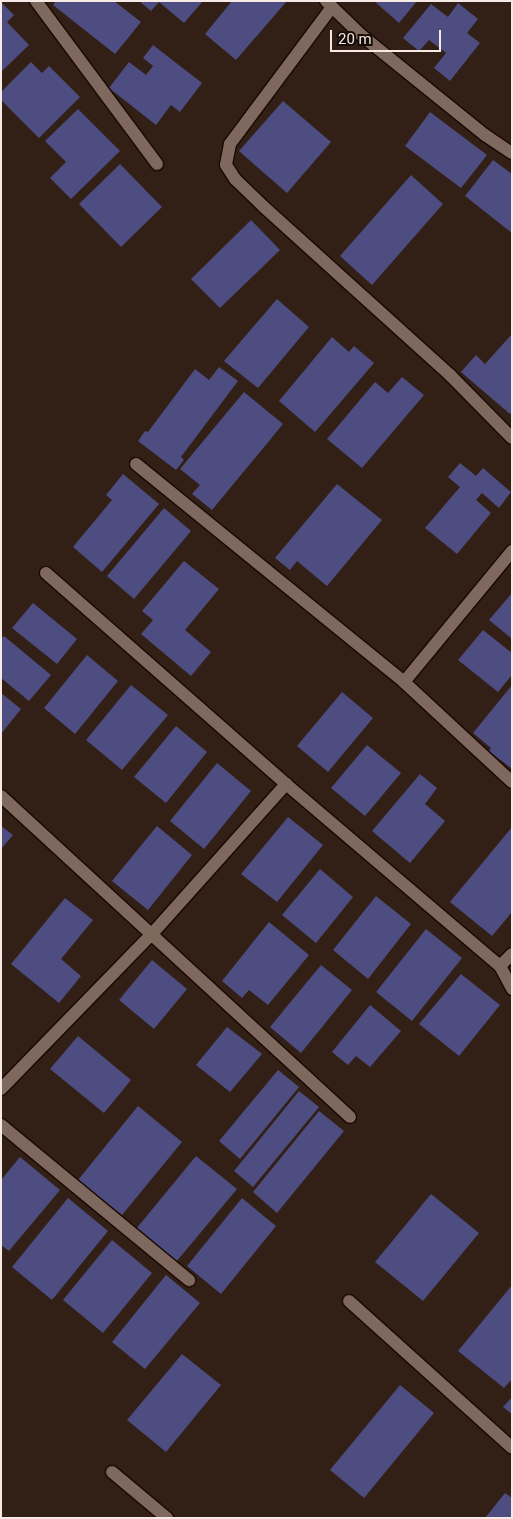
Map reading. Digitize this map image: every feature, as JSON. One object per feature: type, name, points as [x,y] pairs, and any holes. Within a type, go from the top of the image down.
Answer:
[{"type":"street","points":[[36,1],[157,164]]},
{"type":"street","points":[[512,153],[485,135],[361,35],[329,4],[230,144],[226,165],[235,179],[264,207],[450,375],[512,438]]},
{"type":"street","points":[[136,464],[404,682],[512,782]]},
{"type":"street","points":[[404,682],[512,551]]},
{"type":"street","points":[[46,573],[286,784],[500,966],[512,989]]},
{"type":"street","points":[[1,1090],[151,935],[286,784]]},
{"type":"street","points":[[1,796],[350,1117]]},
{"type":"street","points":[[500,966],[512,954]]},
{"type":"street","points":[[1,1125],[189,1280]]},
{"type":"street","points":[[349,1301],[512,1448]]},
{"type":"street","points":[[112,1472],[167,1518]]},
{"type":"building","points":[[56,1],[114,1],[141,22],[115,54],[53,5]]},
{"type":"building","points":[[139,1],[203,1],[184,23],[159,2],[151,11]]},
{"type":"building","points":[[232,1],[287,1],[236,60],[205,34]]},
{"type":"building","points":[[374,1],[417,1],[399,23]]},
{"type":"building","points":[[1,2],[14,15],[7,22],[29,45],[1,72]]},
{"type":"building","points":[[458,3],[478,19],[467,33],[480,43],[450,81],[434,68],[446,53],[429,40],[419,51],[403,38],[431,4],[448,17]]},
{"type":"building","points":[[153,45],[202,83],[180,112],[171,105],[156,125],[109,88],[129,62],[146,75],[153,66],[143,58]]},
{"type":"building","points":[[31,62],[42,73],[49,66],[80,97],[39,138],[1,100],[1,92]]},
{"type":"building","points":[[283,101],[331,142],[287,193],[239,151]]},
{"type":"building","points":[[78,109],[120,151],[71,199],[50,178],[66,162],[45,141]]},
{"type":"building","points":[[430,112],[487,155],[461,188],[405,146]]},
{"type":"building","points":[[493,160],[512,174],[512,233],[465,196]]},
{"type":"building","points":[[120,164],[162,207],[121,247],[79,204]]},
{"type":"building","points":[[411,175],[443,204],[372,285],[340,256]]},
{"type":"building","points":[[251,220],[280,250],[220,308],[191,279]]},
{"type":"building","points":[[277,299],[309,327],[258,388],[224,361]]},
{"type":"building","points":[[512,334],[512,412],[510,414],[461,372],[476,355],[485,364]]},
{"type":"building","points":[[332,337],[349,352],[354,346],[374,363],[315,432],[279,401]]},
{"type":"building","points":[[219,367],[238,381],[181,457],[184,460],[176,470],[138,441],[145,431],[148,432],[195,369],[209,380]]},
{"type":"building","points":[[402,377],[424,395],[362,468],[327,439],[375,382],[388,393]]},
{"type":"building","points":[[244,392],[283,424],[212,510],[192,494],[200,485],[180,469]]},
{"type":"building","points":[[460,463],[476,476],[483,468],[511,492],[499,508],[482,493],[476,500],[491,513],[457,554],[425,528],[460,487],[448,477]]},
{"type":"building","points":[[123,474],[159,504],[102,572],[73,547],[112,500],[106,495]]},
{"type":"building","points":[[337,484],[382,520],[327,586],[297,561],[290,570],[275,558]]},
{"type":"building","points":[[164,508],[191,531],[134,599],[107,576]]},
{"type":"building","points":[[184,561],[219,589],[185,630],[211,652],[191,676],[141,634],[153,620],[142,611]]},
{"type":"building","points":[[512,593],[512,639],[489,620]]},
{"type":"building","points":[[33,603],[77,639],[57,664],[12,628]]},
{"type":"building","points":[[483,630],[512,653],[512,675],[498,692],[458,660]]},
{"type":"building","points":[[4,636],[51,675],[29,701],[1,678],[1,639]]},
{"type":"building","points":[[87,655],[118,681],[75,734],[44,708]]},
{"type":"building","points":[[131,685],[168,715],[122,770],[86,740]]},
{"type":"building","points":[[512,685],[512,769],[489,751],[491,748],[473,733]]},
{"type":"building","points":[[342,692],[373,718],[328,772],[297,746]]},
{"type":"building","points":[[1,693],[21,709],[1,734]]},
{"type":"building","points":[[176,726],[207,752],[166,803],[134,777]]},
{"type":"building","points":[[367,745],[401,773],[365,816],[331,788]]},
{"type":"building","points":[[217,763],[251,791],[204,849],[170,821]]},
{"type":"building","points":[[420,774],[437,788],[425,804],[445,821],[410,863],[372,831]]},
{"type":"building","points":[[288,817],[323,845],[277,902],[241,874]]},
{"type":"building","points":[[1,826],[13,835],[1,849]]},
{"type":"building","points":[[157,826],[192,855],[148,910],[112,881]]},
{"type":"building","points":[[512,827],[512,912],[492,936],[450,902]]},
{"type":"building","points":[[320,869],[353,897],[316,943],[282,915]]},
{"type":"building","points":[[376,896],[411,924],[368,979],[333,950]]},
{"type":"building","points":[[65,898],[93,920],[61,959],[81,976],[59,1003],[11,964]]},
{"type":"building","points":[[269,922],[309,955],[268,1005],[249,990],[242,998],[222,981]]},
{"type":"building","points":[[426,929],[462,958],[412,1021],[376,992]]},
{"type":"building","points":[[152,960],[187,989],[154,1029],[119,1000]]},
{"type":"building","points":[[321,965],[352,990],[301,1053],[270,1027]]},
{"type":"building","points":[[461,974],[500,1005],[459,1056],[419,1024]]},
{"type":"building","points":[[370,1005],[401,1031],[370,1067],[356,1056],[348,1065],[332,1052]]},
{"type":"building","points":[[227,1027],[262,1054],[230,1092],[196,1065]]},
{"type":"building","points":[[78,1036],[131,1080],[104,1113],[50,1069]]},
{"type":"building","points":[[278,1070],[299,1087],[240,1159],[219,1141]]},
{"type":"building","points":[[299,1091],[319,1107],[253,1187],[234,1171]]},
{"type":"building","points":[[138,1106],[182,1142],[122,1215],[78,1180]]},
{"type":"building","points":[[319,1111],[344,1131],[277,1213],[253,1192]]},
{"type":"building","points":[[196,1156],[237,1189],[176,1262],[136,1229]]},
{"type":"building","points":[[20,1157],[60,1190],[9,1251],[1,1245],[1,1180]]},
{"type":"building","points":[[431,1194],[479,1233],[423,1301],[375,1262]]},
{"type":"building","points":[[68,1198],[108,1231],[52,1300],[12,1267]]},
{"type":"building","points":[[242,1198],[276,1226],[221,1294],[187,1266]]},
{"type":"building","points":[[112,1240],[152,1273],[103,1333],[63,1300]]},
{"type":"building","points":[[166,1275],[200,1303],[145,1369],[112,1342]]},
{"type":"building","points":[[512,1285],[512,1379],[504,1388],[458,1351]]},
{"type":"building","points":[[182,1354],[221,1385],[166,1452],[127,1420]]},
{"type":"building","points":[[400,1385],[434,1413],[364,1498],[330,1470]]},
{"type":"building","points":[[512,1397],[512,1414],[503,1407]]},
{"type":"building","points":[[505,1493],[512,1498],[512,1518],[485,1518]]}]
